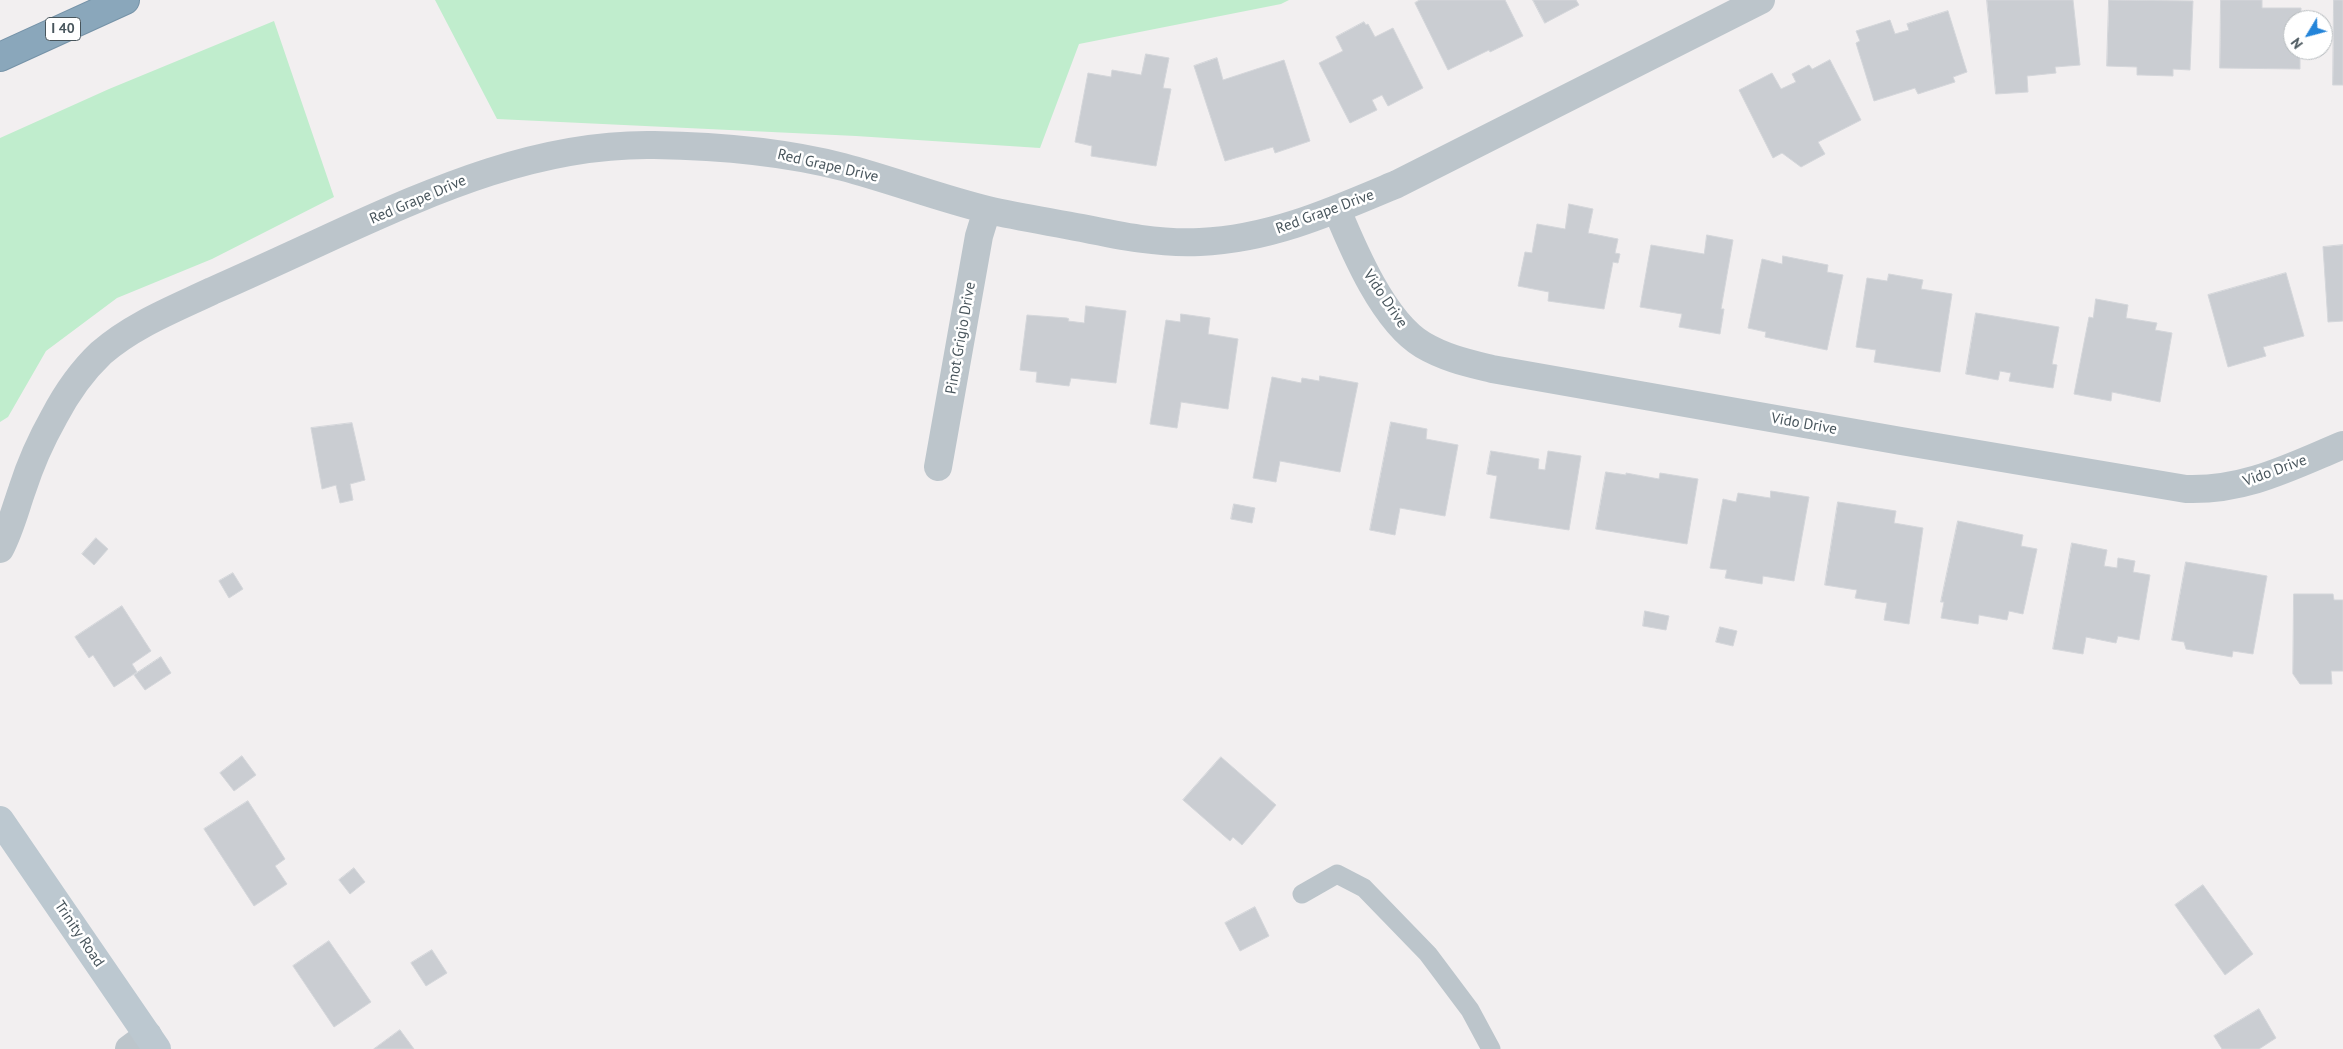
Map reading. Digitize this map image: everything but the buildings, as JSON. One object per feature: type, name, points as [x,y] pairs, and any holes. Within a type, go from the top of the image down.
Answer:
[{"type":"highway","name":"I 40","points":[[0,57],[125,0]]},
{"type":"main road","name":"Trinity Road","points":[[0,820],[144,1044]]},
{"type":"street","name":"Red Grape Drive","points":[[0,549],[10,531],[24,485],[55,414],[74,384],[101,354],[136,328],[186,303],[349,229],[494,169],[548,155],[588,149],[649,145],[738,149],[788,155],[842,167],[987,210],[1115,235],[1163,241],[1200,242],[1281,230],[1337,210],[1397,184],[1761,0]]},
{"type":"street","name":"Pinot Grigio Drive","points":[[938,468],[979,236],[987,210]]},
{"type":"street","name":"Vido Drive","points":[[1337,210],[1374,289],[1399,325],[1421,344],[1449,358],[1483,367],[1901,442],[2186,489],[2212,490],[2249,483],[2343,445]]},
{"type":"lane","points":[[1302,894],[1337,874],[1364,888],[1428,954],[1470,1010],[1491,1049]]},
{"type":"green space","points":[[435,0],[1289,0],[1281,4],[1079,44],[1040,148],[856,136],[497,119]]},
{"type":"green space","points":[[274,21],[334,197],[212,259],[117,298],[46,351],[8,417],[0,422],[0,138],[109,89]]}]
